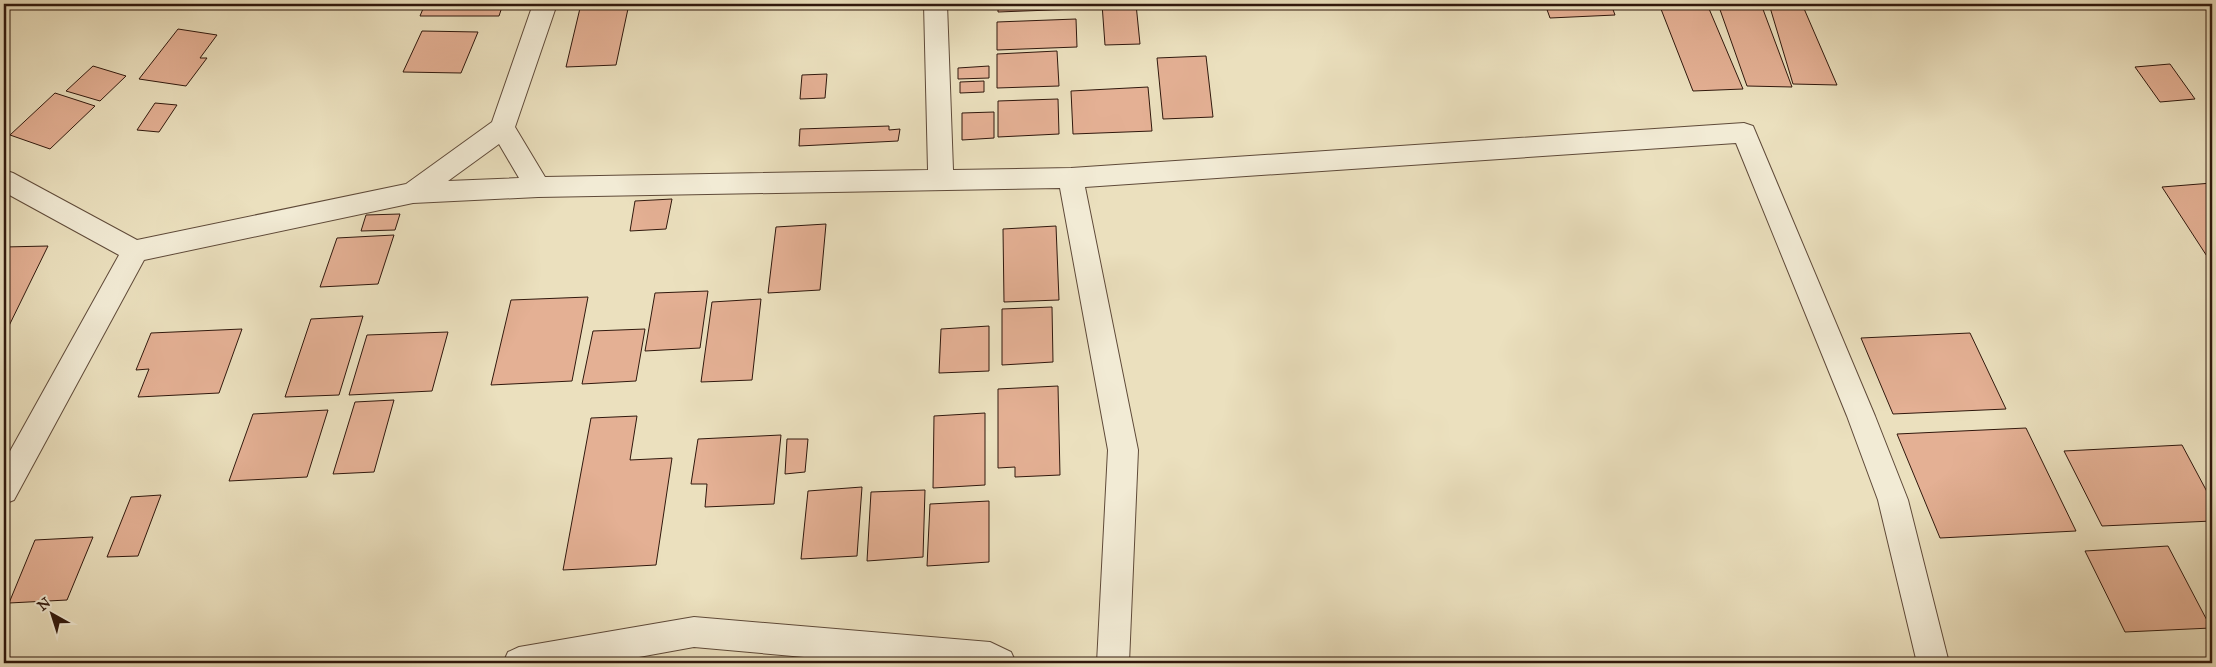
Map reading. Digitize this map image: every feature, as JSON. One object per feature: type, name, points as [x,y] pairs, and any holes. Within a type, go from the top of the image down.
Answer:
[{"type":"street","points":[[413,193],[502,128],[545,4]]},
{"type":"street","points":[[935,4],[941,180]]},
{"type":"street","points":[[502,128],[538,187]]},
{"type":"street","points":[[4,180],[135,252],[413,193],[538,187],[1071,178],[1744,133],[1861,416],[1893,500],[1933,663]]},
{"type":"street","points":[[1071,178],[1123,450],[1113,663]]},
{"type":"street","points":[[4,490],[135,252]]},
{"type":"street","points":[[519,663],[694,632],[990,658],[1000,663]]},
{"type":"building","points":[[425,4],[503,4],[499,16],[420,16]]},
{"type":"building","points":[[581,4],[629,4],[616,65],[566,67]]},
{"type":"building","points":[[998,4],[1077,4],[1077,9],[998,12]]},
{"type":"building","points":[[1102,4],[1136,4],[1140,44],[1105,45]]},
{"type":"building","points":[[1545,4],[1611,4],[1615,15],[1550,18]]},
{"type":"building","points":[[1659,4],[1707,4],[1743,89],[1693,91]]},
{"type":"building","points":[[1718,4],[1761,4],[1792,87],[1747,86]]},
{"type":"building","points":[[1769,4],[1802,4],[1837,85],[1793,84]]},
{"type":"building","points":[[1076,19],[1077,47],[997,50],[997,22]]},
{"type":"building","points":[[178,29],[217,35],[200,58],[207,58],[186,86],[139,79]]},
{"type":"building","points":[[422,31],[478,32],[461,73],[403,72]]},
{"type":"building","points":[[1057,51],[1059,86],[997,88],[997,54]]},
{"type":"building","points":[[1206,56],[1213,117],[1163,119],[1157,58]]},
{"type":"building","points":[[2170,64],[2195,99],[2160,102],[2135,67]]},
{"type":"building","points":[[93,66],[126,76],[100,101],[66,91]]},
{"type":"building","points":[[989,66],[989,78],[958,79],[958,68]]},
{"type":"building","points":[[827,74],[825,98],[800,99],[802,75]]},
{"type":"building","points":[[984,81],[984,92],[960,93],[960,82]]},
{"type":"building","points":[[1148,87],[1152,131],[1073,134],[1071,91]]},
{"type":"building","points":[[55,93],[95,106],[50,149],[10,135]]},
{"type":"building","points":[[1058,99],[1059,134],[998,137],[998,101]]},
{"type":"building","points":[[155,103],[177,105],[159,132],[137,130]]},
{"type":"building","points":[[994,112],[994,138],[962,140],[962,113]]},
{"type":"building","points":[[889,126],[889,130],[900,129],[898,141],[799,146],[800,129]]},
{"type":"building","points":[[2212,183],[2212,264],[2162,187]]},
{"type":"building","points":[[672,199],[666,229],[630,231],[635,201]]},
{"type":"building","points":[[400,214],[395,230],[361,231],[366,215]]},
{"type":"building","points":[[826,224],[820,290],[768,293],[776,227]]},
{"type":"building","points":[[1056,226],[1059,300],[1004,302],[1003,229]]},
{"type":"building","points":[[394,235],[378,284],[320,287],[337,238]]},
{"type":"building","points":[[48,246],[4,336],[4,247]]},
{"type":"building","points":[[708,291],[700,348],[645,351],[655,293]]},
{"type":"building","points":[[588,297],[572,381],[491,385],[511,300]]},
{"type":"building","points":[[761,299],[752,380],[701,382],[712,302]]},
{"type":"building","points":[[1052,307],[1053,362],[1002,365],[1002,309]]},
{"type":"building","points":[[363,316],[339,395],[285,397],[311,319]]},
{"type":"building","points":[[989,326],[989,371],[939,373],[941,329]]},
{"type":"building","points":[[242,329],[219,393],[138,397],[149,369],[136,370],[151,333]]},
{"type":"building","points":[[645,329],[636,381],[582,384],[593,331]]},
{"type":"building","points":[[448,332],[432,391],[349,395],[367,335]]},
{"type":"building","points":[[1970,333],[2006,409],[1893,414],[1861,338]]},
{"type":"building","points":[[1058,386],[1060,475],[1015,477],[1015,467],[998,468],[998,389]]},
{"type":"building","points":[[394,400],[374,472],[333,474],[355,402]]},
{"type":"building","points":[[328,410],[307,477],[229,481],[253,414]]},
{"type":"building","points":[[985,413],[985,485],[933,488],[934,416]]},
{"type":"building","points":[[637,416],[630,460],[672,458],[656,565],[563,570],[591,418]]},
{"type":"building","points":[[2026,428],[2076,531],[1940,538],[1897,434]]},
{"type":"building","points":[[781,435],[774,504],[705,507],[707,484],[691,484],[698,439]]},
{"type":"building","points":[[787,439],[808,439],[805,472],[785,474]]},
{"type":"building","points":[[2182,445],[2212,501],[2212,521],[2102,526],[2064,451]]},
{"type":"building","points":[[862,487],[857,556],[801,559],[808,491]]},
{"type":"building","points":[[925,490],[923,557],[867,561],[871,492]]},
{"type":"building","points":[[161,495],[138,556],[107,557],[131,497]]},
{"type":"building","points":[[989,501],[989,562],[927,566],[930,504]]},
{"type":"building","points":[[93,537],[67,600],[9,603],[35,540]]},
{"type":"building","points":[[2168,546],[2211,628],[2125,632],[2085,551]]}]
